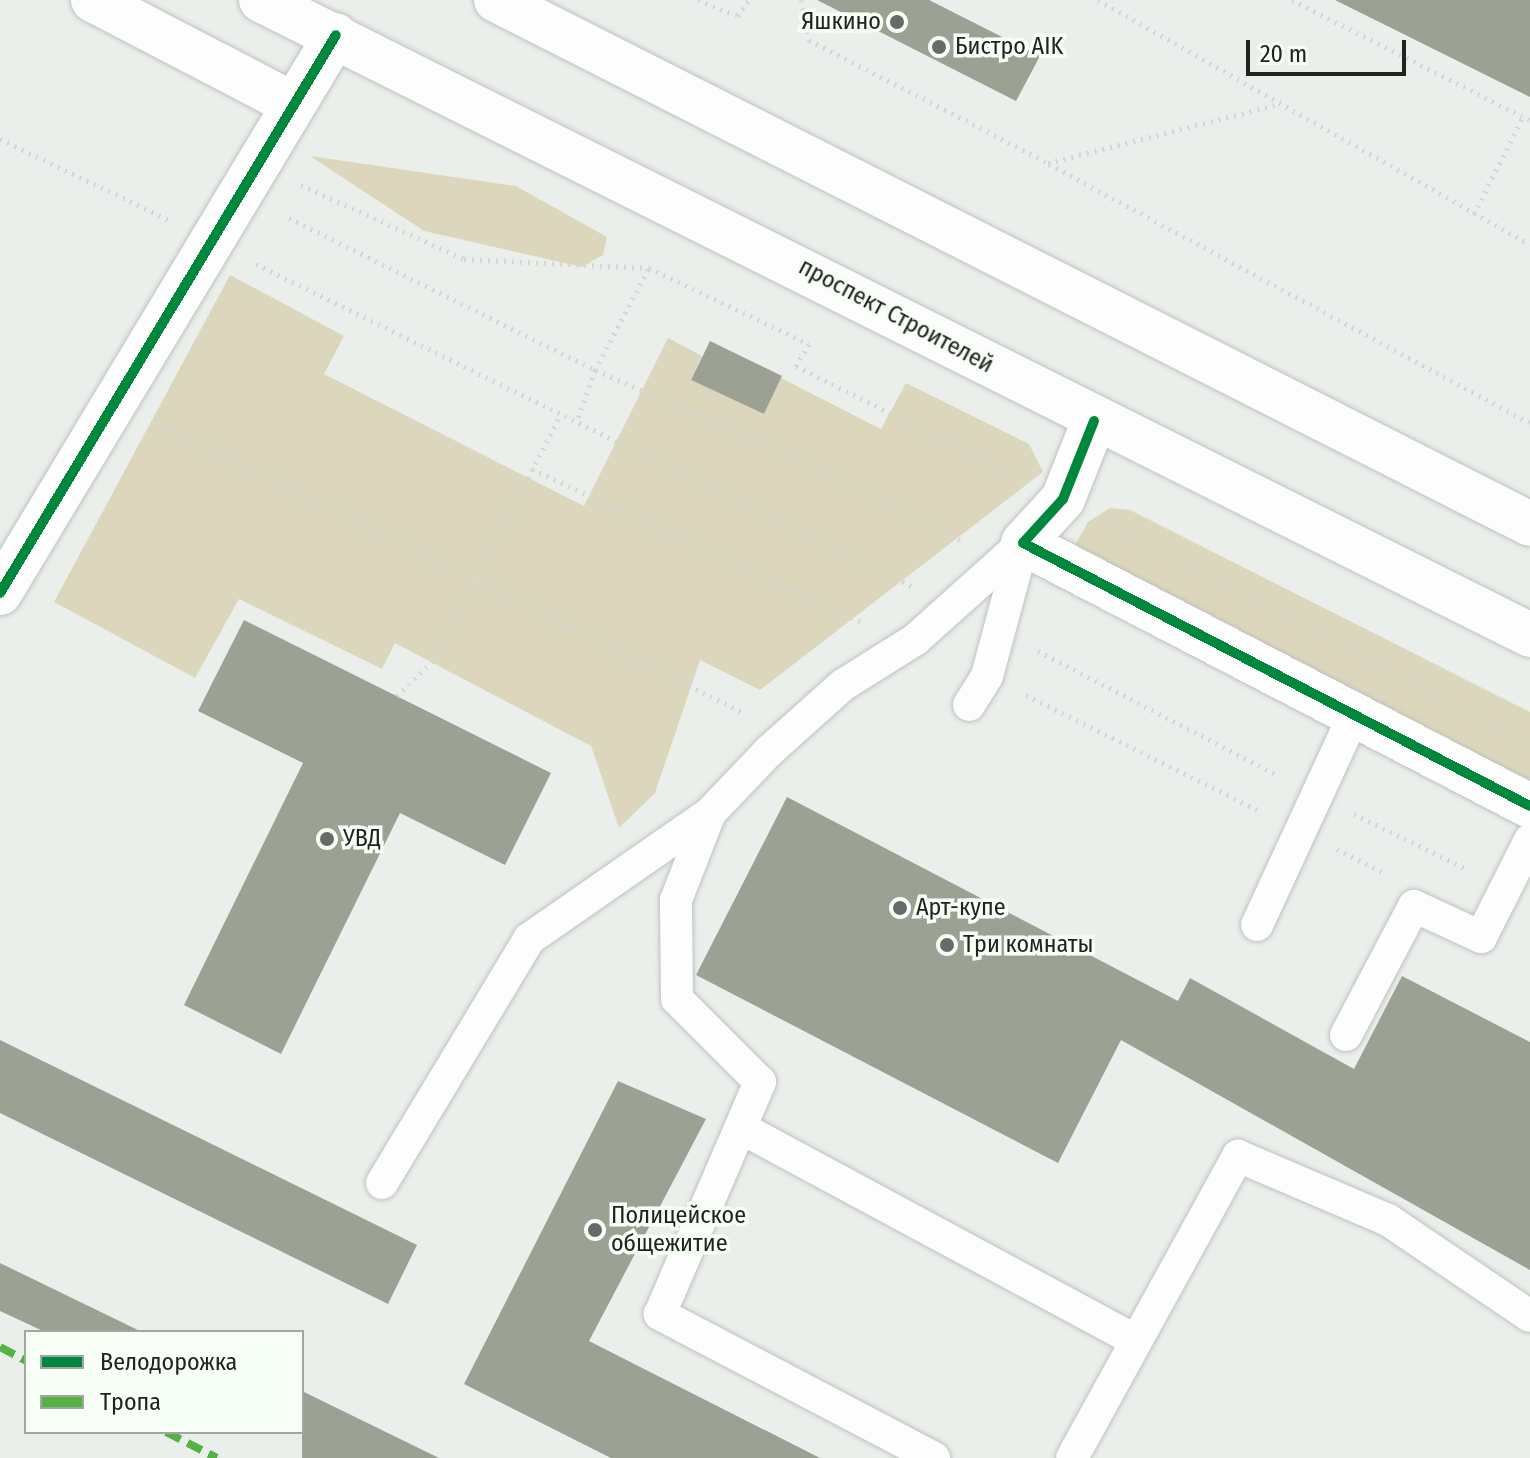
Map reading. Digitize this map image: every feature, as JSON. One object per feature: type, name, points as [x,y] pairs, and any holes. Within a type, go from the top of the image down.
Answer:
[{"type":"main road","points":[[93,0],[293,104]]},
{"type":"main road","name":"проспект Строителей","points":[[261,0],[787,258],[1094,421],[1530,635]]},
{"type":"main road","points":[[496,0],[1530,524]]},
{"type":"main road","points":[[0,593],[336,35]]},
{"type":"main road","points":[[1094,421],[1063,499],[1012,552],[1354,715],[1530,806]]},
{"type":"lane","points":[[382,1183],[529,939],[710,813],[788,734],[843,685],[916,639],[1012,552]]},
{"type":"lane","points":[[969,705],[987,676],[1000,631],[1012,552]]},
{"type":"lane","points":[[1257,925],[1320,798],[1354,715]]},
{"type":"lane","points":[[710,813],[676,900],[677,999],[760,1082],[660,1314],[934,1458]]},
{"type":"lane","points":[[1346,1035],[1414,906],[1481,937],[1530,840]]},
{"type":"lane","points":[[741,1128],[1135,1340]]},
{"type":"lane","points":[[1072,1458],[1238,1156],[1388,1220],[1530,1316]]},
{"type":"path","points":[[698,0],[738,16],[749,0]]},
{"type":"path","points":[[801,0],[809,40],[1048,163],[1530,423]]},
{"type":"path","points":[[1098,0],[1530,244]]},
{"type":"path","points":[[1292,0],[1530,120]]},
{"type":"path","points":[[1048,163],[1280,104]]},
{"type":"path","points":[[1474,214],[1523,117]]},
{"type":"path","points":[[0,139],[213,241],[950,606]]},
{"type":"path","points":[[294,195],[297,183],[464,259],[649,268],[809,344],[796,366],[1063,499],[1530,745]]},
{"type":"path","points":[[289,218],[292,206]]},
{"type":"path","points":[[278,215],[595,370],[1012,552]]},
{"type":"path","points":[[254,263],[260,251]]},
{"type":"path","points":[[577,421],[595,370],[649,268]]},
{"type":"path","points":[[397,696],[437,656],[561,414]]},
{"type":"path","points":[[157,422],[473,584],[788,734]]},
{"type":"path","points":[[532,469],[886,632],[916,639]]},
{"type":"path","points":[[1000,631],[1320,798],[1504,887]]},
{"type":"path","points":[[987,676],[1402,881]]},
{"type":"shaded area","points":[[310,156],[516,186],[607,237],[603,255],[582,267],[424,231]]},
{"type":"shaded area","points":[[230,275],[344,336],[324,374],[584,506],[668,338],[702,356],[691,380],[764,414],[781,378],[881,429],[906,383],[1029,444],[1043,472],[760,690],[700,660],[655,793],[619,828],[591,746],[395,643],[382,669],[239,599],[195,678],[54,602]]},
{"type":"shaded area","points":[[1110,508],[1130,510],[1530,712],[1530,790],[1080,558],[1075,545],[1088,522]]},
{"type":"building","points":[[817,0],[929,0],[1040,56],[1016,101]]},
{"type":"building","points":[[1335,0],[1530,0],[1530,97]]},
{"type":"building","points":[[710,341],[782,376],[764,414],[691,380]]},
{"type":"building","name":"УВД","points":[[244,620],[551,773],[505,865],[400,813],[281,1054],[184,1005],[303,763],[198,711]]},
{"type":"building","points":[[787,797],[1178,1001],[1190,978],[1354,1069],[1402,976],[1530,1042],[1530,1270],[1121,1040],[1058,1163],[696,975]]},
{"type":"building","points":[[0,1040],[417,1245],[388,1304],[0,1113]]},
{"type":"building","name":"Полицейское общежитие","points":[[618,1081],[706,1119],[589,1341],[820,1458],[611,1458],[464,1384]]},
{"type":"building","points":[[0,1263],[138,1330],[41,1330],[0,1311]]},
{"type":"building","points":[[304,1392],[439,1458],[302,1458]]},
{"type":"marked path","points":[[0,1347],[24,1360]]},
{"type":"marked path","points":[[170,1434],[217,1458]]},
{"type":"cycle path","points":[[0,593],[336,35]]},
{"type":"cycle path","points":[[1094,421],[1063,499],[1023,543],[1530,806]]},
{"type":"place","name":"Яшкино","points":[[897,22]]},
{"type":"place","name":"Бистро AIK","points":[[939,47]]},
{"type":"place","name":"УВД","points":[[327,839]]},
{"type":"place","name":"Арт-купе","points":[[900,908]]},
{"type":"place","name":"Три комнаты","points":[[947,945]]},
{"type":"place","name":"Полицейское общежитие","points":[[595,1230]]}]
